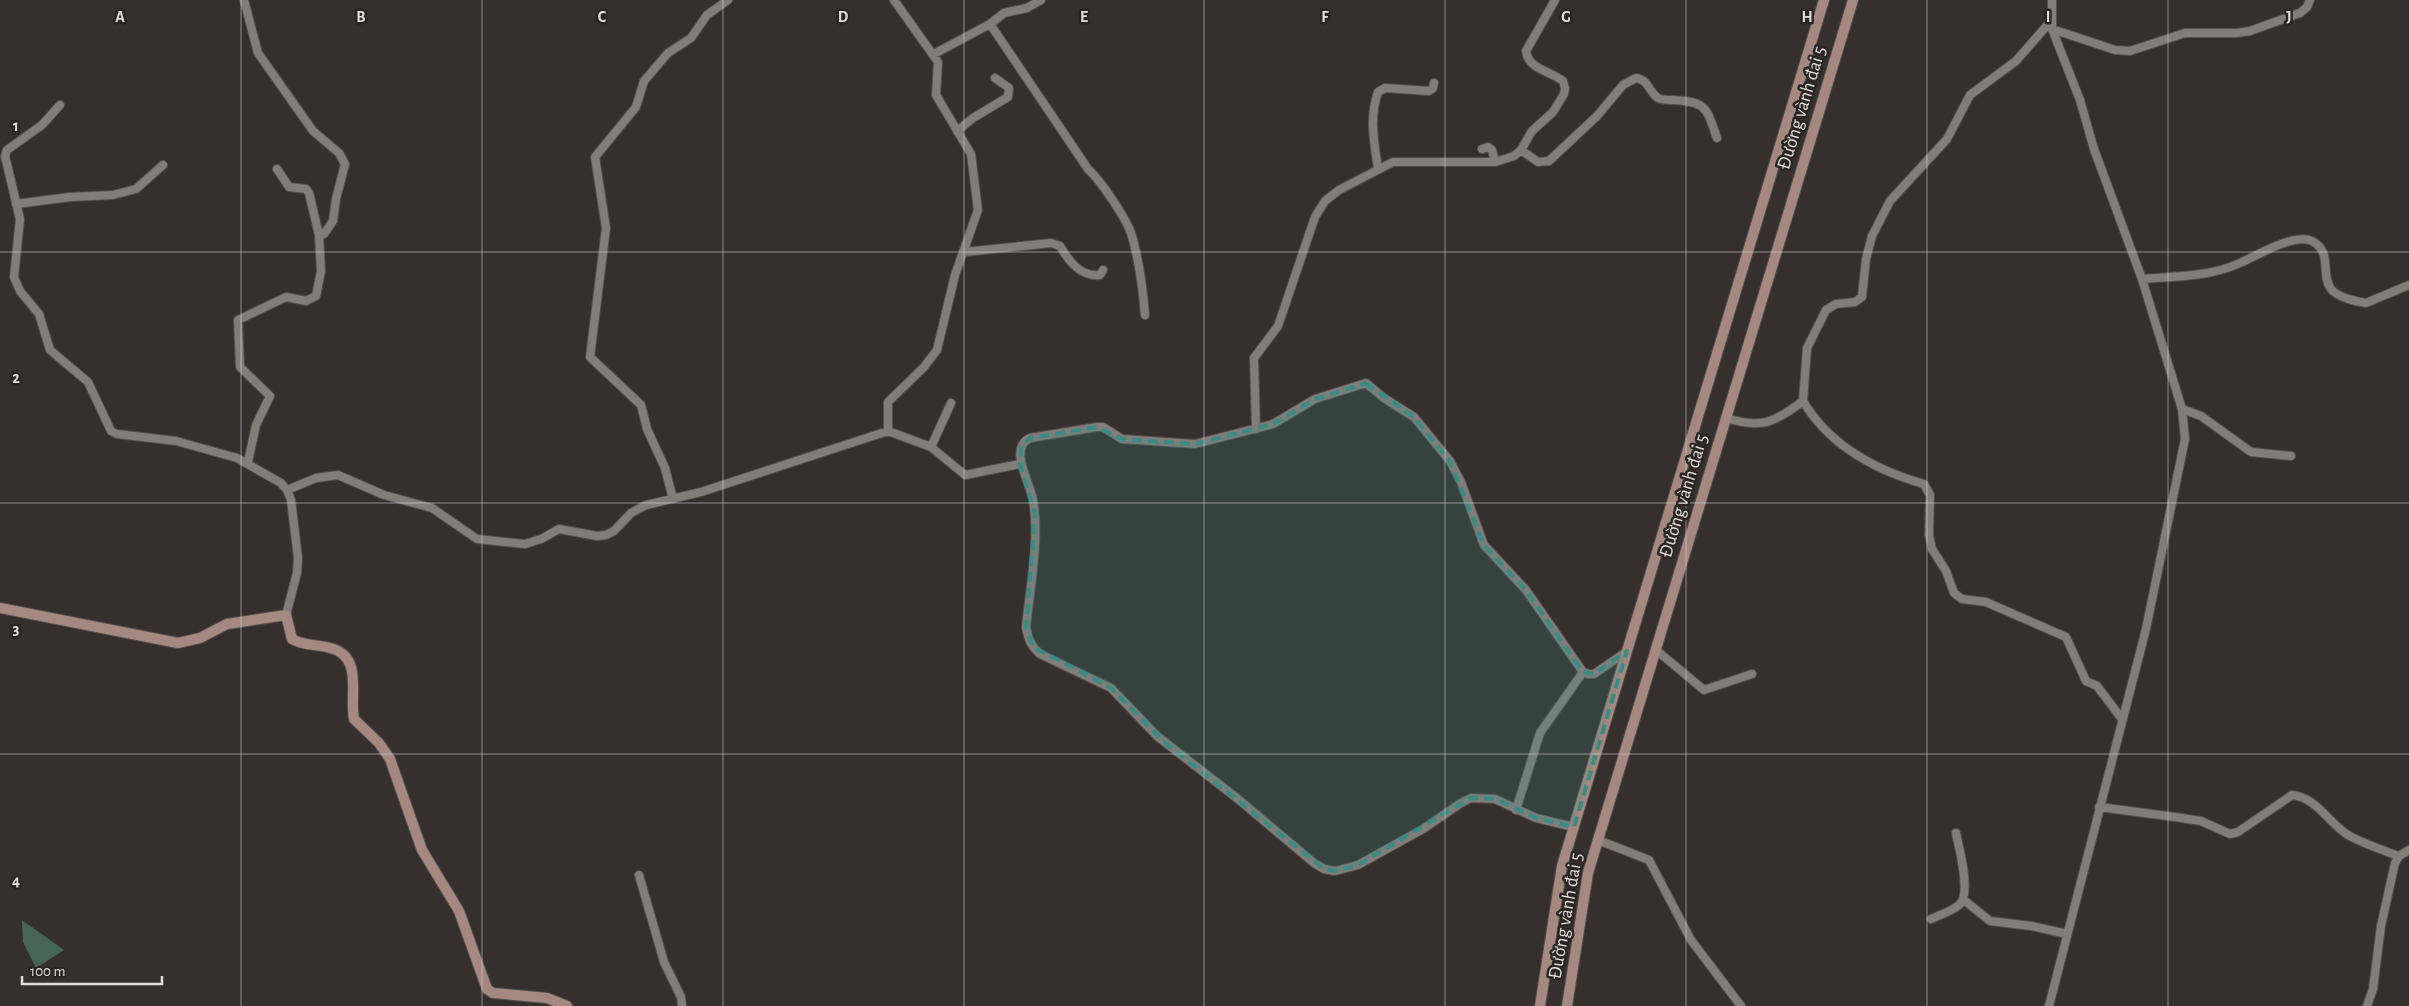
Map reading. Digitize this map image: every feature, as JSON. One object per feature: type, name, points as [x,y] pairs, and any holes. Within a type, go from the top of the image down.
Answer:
[{"type":"main road","name":"Đường vành đai 5","points":[[1540,1006],[1562,866],[1824,0]]},
{"type":"main road","name":"Đường vành đai 5","points":[[1568,1006],[1588,873],[1853,0]]},
{"type":"main road","points":[[0,608],[178,643],[200,638],[222,626],[286,615],[292,639],[298,643],[331,648],[340,652],[347,659],[354,680],[352,711],[354,719],[385,750],[390,759],[422,850],[459,911],[487,989],[493,993],[547,998],[567,1006]]},
{"type":"street","points":[[244,0],[258,53],[313,131],[339,153],[345,164],[336,200],[334,222],[324,234],[319,235]]},
{"type":"street","points":[[673,499],[665,468],[647,429],[640,406],[590,358],[606,228],[595,157],[636,107],[644,81],[668,53],[691,38],[707,15],[728,0]]},
{"type":"street","points":[[888,431],[888,402],[924,367],[937,350],[955,275],[978,214],[971,154],[936,95],[939,70],[934,54],[894,0]]},
{"type":"street","points":[[934,54],[990,24],[1004,14],[1027,8],[1041,0]]},
{"type":"street","points":[[1256,429],[1254,358],[1278,326],[1316,217],[1331,196],[1378,169],[1401,161],[1495,162],[1514,156],[1521,150],[1532,132],[1553,112],[1564,94],[1563,81],[1531,64],[1527,59],[1526,51],[1529,42],[1548,16],[1555,0]]},
{"type":"street","points":[[2049,1006],[2146,629],[2185,439],[2182,410],[2142,280],[2094,149],[2080,100],[2051,26],[2052,0]]},
{"type":"street","points":[[2051,26],[2116,50],[2130,51],[2186,33],[2237,34],[2250,31],[2300,13],[2307,7],[2310,0]]},
{"type":"street","points":[[990,24],[1128,226],[1138,266],[1145,315]]},
{"type":"street","points":[[2051,26],[2016,61],[1970,94],[1947,139],[1890,201],[1872,236],[1866,259],[1862,297],[1855,302],[1836,304],[1826,310],[1807,348],[1803,400],[1812,416],[1838,442],[1874,466],[1902,478],[1924,484],[1930,495],[1929,535],[1932,550],[1946,571],[1954,593],[1962,599],[1986,602],[2066,637],[2086,680],[2097,686],[2122,719]]},
{"type":"street","points":[[957,131],[973,118],[1008,97],[1009,88],[995,78]]},
{"type":"street","points":[[1521,150],[1538,162],[1549,161],[1597,116],[1623,85],[1636,78],[1647,82],[1653,92],[1662,99],[1695,101],[1703,106],[1717,138]]},
{"type":"street","points":[[1378,169],[1371,123],[1372,108],[1378,92],[1385,88],[1429,91],[1433,88],[1434,83]]},
{"type":"street","points":[[60,105],[42,125],[7,150],[5,156],[20,227],[16,250],[16,284],[39,314],[50,350],[88,382],[111,431],[117,434],[186,443],[248,462],[281,483],[288,490],[291,500],[298,558],[297,573],[286,615]]},
{"type":"street","points":[[1482,149],[1488,147],[1492,150],[1495,162]]},
{"type":"street","points":[[16,204],[70,196],[113,194],[136,189],[163,165]]},
{"type":"street","points":[[248,462],[256,425],[270,396],[240,367],[238,320],[286,298],[306,301],[316,296],[321,271],[319,235],[309,193],[306,189],[289,187],[277,170]]},
{"type":"street","points":[[2142,280],[2223,270],[2289,241],[2301,239],[2312,241],[2322,249],[2326,259],[2328,282],[2335,293],[2366,304],[2409,285]]},
{"type":"street","points":[[964,252],[1052,243],[1060,246],[1068,260],[1081,272],[1095,276],[1100,275],[1103,270]]},
{"type":"street","points":[[1574,827],[1536,818],[1495,799],[1472,798],[1460,803],[1423,829],[1358,865],[1335,871],[1324,869],[1314,864],[1238,800],[1157,736],[1111,688],[1040,654],[1033,647],[1028,638],[1026,627],[1034,514],[1029,485],[1020,464],[1021,446],[1025,440],[1097,427],[1103,427],[1122,439],[1186,445],[1256,429],[1282,419],[1315,399],[1361,383],[1370,385],[1384,398],[1407,412],[1456,472],[1484,545],[1526,590],[1583,672],[1594,674],[1627,651]]},
{"type":"street","points":[[1726,418],[1747,424],[1759,425],[1768,422],[1803,400]]},
{"type":"street","points":[[931,447],[951,402]]},
{"type":"street","points":[[2182,410],[2201,416],[2251,452],[2291,456]]},
{"type":"street","points":[[288,490],[316,478],[338,475],[384,494],[432,508],[477,539],[525,544],[541,539],[560,529],[597,536],[606,535],[614,531],[638,508],[701,492],[888,431],[931,447],[965,475],[1020,464]]},
{"type":"street","points":[[1656,650],[1704,690],[1752,674]]},
{"type":"street","points":[[1516,810],[1540,734],[1583,672]]},
{"type":"street","points":[[2099,807],[2201,822],[2230,834],[2238,832],[2292,795],[2300,796],[2319,809],[2346,834],[2399,856]]},
{"type":"street","points":[[1931,919],[1959,906],[1964,900],[1965,884],[1956,833]]},
{"type":"street","points":[[1598,840],[1649,860],[1691,940],[1741,1006]]},
{"type":"street","points":[[2367,1006],[2376,972],[2381,926],[2399,856],[2409,850]]},
{"type":"street","points":[[639,875],[664,962],[681,997],[682,1006]]},
{"type":"street","points":[[1964,900],[1990,921],[2031,926],[2067,934]]},
{"type":"highlighted area","points":[[1366,383],[1414,417],[1450,461],[1484,545],[1526,590],[1583,672],[1594,674],[1627,651],[1574,827],[1536,818],[1495,799],[1471,798],[1358,865],[1335,871],[1324,869],[1164,742],[1111,688],[1033,647],[1026,627],[1035,514],[1020,464],[1021,446],[1030,438],[1097,427],[1122,439],[1195,444],[1273,424],[1315,399]]},
{"type":"green space","points":[[22,920],[64,950],[36,968],[23,942]]}]
